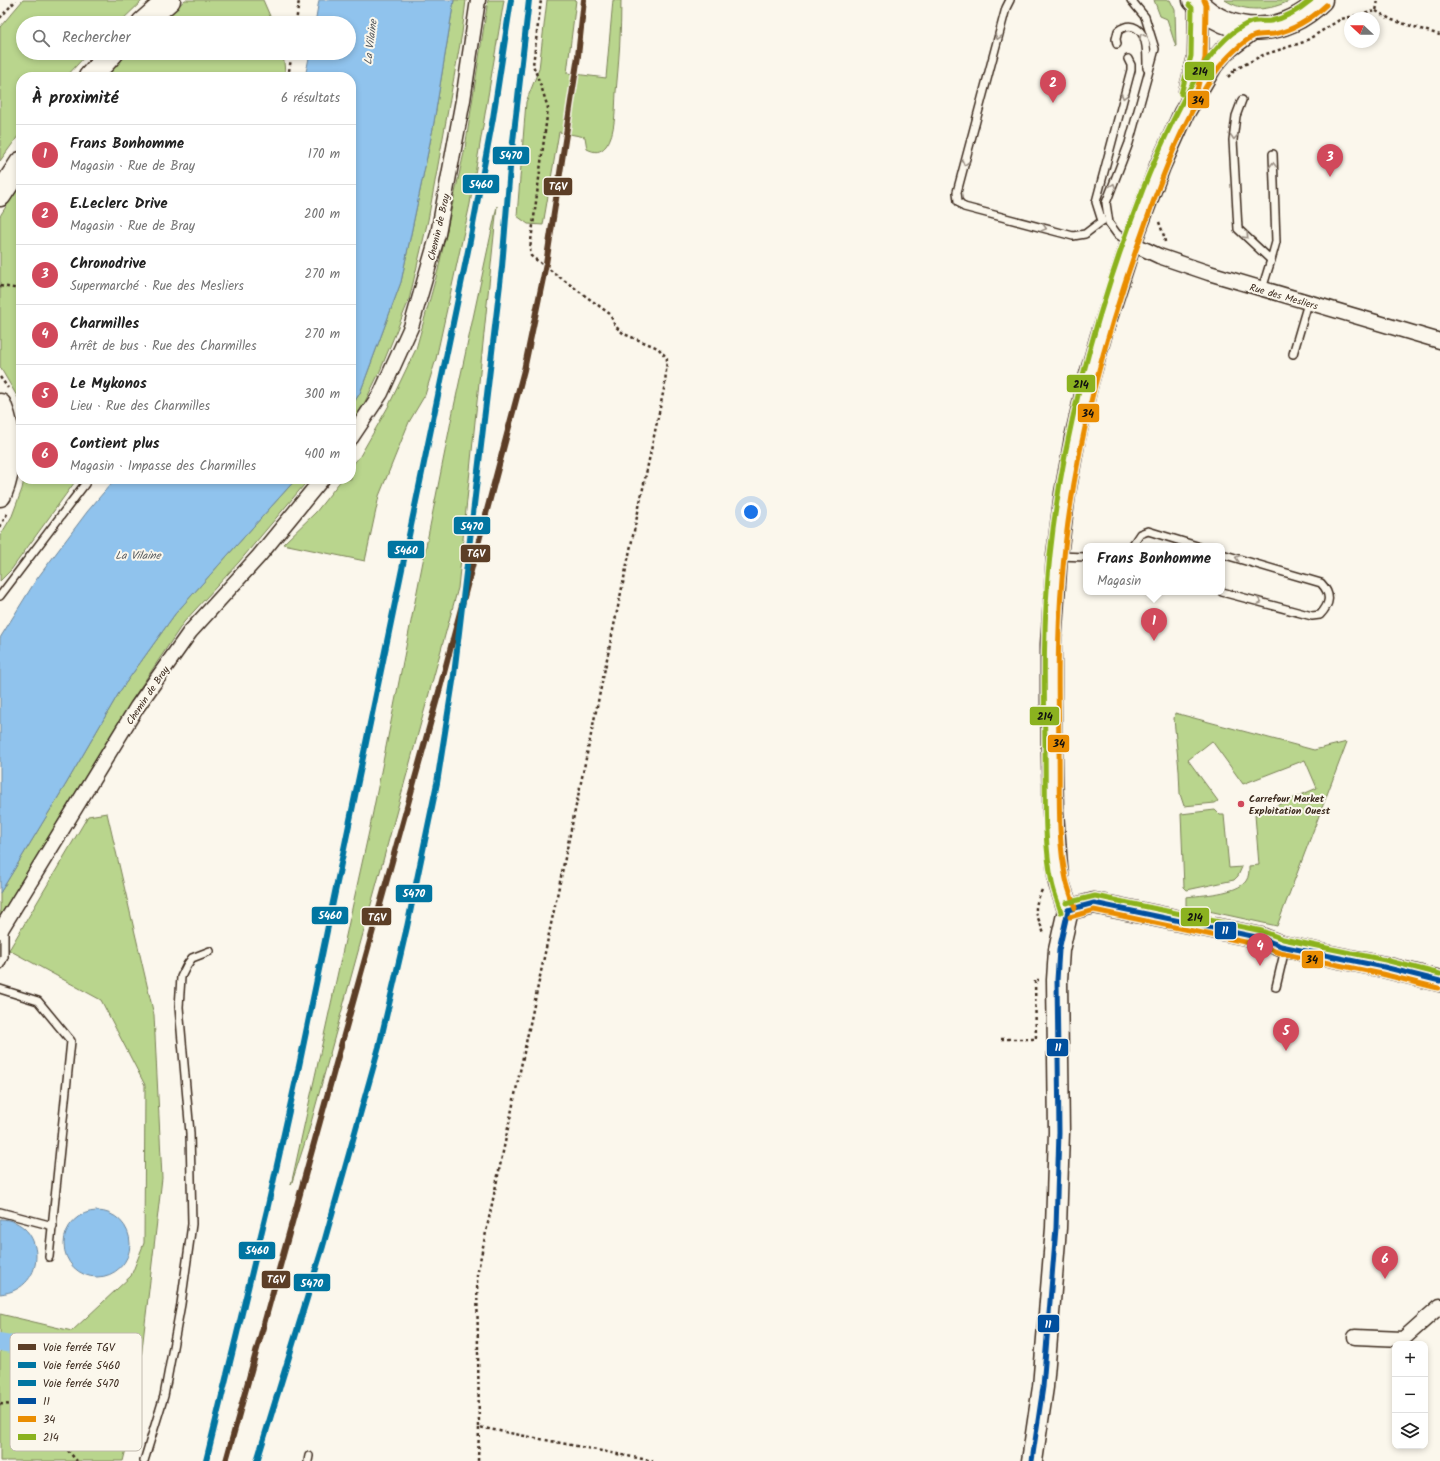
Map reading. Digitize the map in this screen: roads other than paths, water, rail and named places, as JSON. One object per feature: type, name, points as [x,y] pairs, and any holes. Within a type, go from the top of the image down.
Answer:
[{"type":"main road","points":[[151,16],[169,0]]},
{"type":"main road","points":[[1197,2],[1214,17],[1224,22],[1243,28],[1253,29],[1266,28],[1292,22],[1321,2]]},
{"type":"main road","points":[[95,72],[106,60]]},
{"type":"main road","points":[[0,195],[16,171]]},
{"type":"main road","points":[[0,405],[8,430],[9,449],[8,467],[0,496]]},
{"type":"street","name":"Chemin de Bray","points":[[356,430],[381,393],[411,327],[438,234],[463,100],[478,0]]},
{"type":"street","points":[[1184,113],[1198,57],[1197,2]]},
{"type":"street","points":[[1032,1461],[1043,1387],[1056,1228],[1059,1132],[1057,980],[1059,950],[1068,910],[1059,883],[1057,866],[1053,812],[1051,702],[1051,644],[1057,555],[1065,493],[1075,438],[1103,329],[1131,243],[1160,166],[1184,113],[1213,64],[1226,50],[1253,29]]},
{"type":"street","name":"Rue des Mesliers","points":[[1131,243],[1159,256],[1209,274],[1440,341]]},
{"type":"street","name":"Chemin de Bray","points":[[2,927],[133,713],[190,632],[259,556],[318,484]]},
{"type":"street","points":[[1068,910],[1093,917],[1260,945],[1284,946],[1384,967],[1440,981]]},
{"type":"street","points":[[1356,1337],[1404,1339],[1440,1306]]},
{"type":"lane","points":[[1010,0],[1006,8],[957,192],[958,201],[964,207],[1073,236],[1085,234],[1105,222]]},
{"type":"lane","points":[[1105,222],[1106,203],[1129,143],[1155,49],[1145,17],[1131,0]]},
{"type":"lane","points":[[1117,44],[1116,40],[1118,31],[1123,27],[1132,26],[1140,30],[1146,44],[1147,74]]},
{"type":"lane","points":[[1128,59],[1131,65],[1131,70],[1096,202],[1105,222],[1117,234],[1131,243]]},
{"type":"lane","points":[[1242,100],[1236,116],[1233,140],[1238,229],[1270,260]]},
{"type":"lane","points":[[1262,289],[1276,242],[1273,154]]},
{"type":"lane","points":[[1293,354],[1308,303]]},
{"type":"lane","points":[[0,596],[85,484]]},
{"type":"lane","points":[[1134,543],[1140,534],[1148,531],[1187,543]]},
{"type":"lane","points":[[1057,555],[1083,557]]},
{"type":"lane","points":[[1225,555],[1321,583],[1327,590],[1329,597],[1326,608],[1323,612],[1320,615],[1312,616],[1225,593]]},
{"type":"lane","points":[[0,965],[4,957],[2,927]]},
{"type":"lane","points":[[1276,987],[1284,946]]},
{"type":"lane","points":[[144,1461],[164,1396],[182,1304],[192,1224],[190,1133],[179,1007],[181,977],[192,958],[210,951]]},
{"type":"lane","points":[[0,989],[38,1001],[71,1041],[49,1257]]},
{"type":"lane","points":[[0,1212],[52,1226]]},
{"type":"water","name":"La Vilaine","points":[[319,0],[454,0],[433,128],[401,282],[360,393],[356,399],[356,72],[306,72],[309,60],[356,60],[356,16],[316,16]]},
{"type":"water","name":"La Vilaine","points":[[111,484],[292,484],[175,614],[120,691],[0,893],[0,638],[36,580],[87,512]]},
{"type":"water","points":[[90,1211],[104,1211],[116,1216],[125,1225],[130,1237],[128,1257],[121,1268],[104,1277],[90,1277],[78,1272],[69,1263],[64,1251],[64,1237],[69,1225],[78,1216]]},
{"type":"water","points":[[0,1219],[15,1222],[26,1230],[33,1242],[36,1255],[34,1268],[28,1280],[16,1289],[0,1294]]},
{"type":"waterway","points":[[0,1342],[10,1344]]},
{"type":"rail line","name":"5460","points":[[206,1461],[267,1210],[299,1066],[470,241],[493,118],[511,0]]},
{"type":"rail line","name":"5470","points":[[257,1461],[323,1246],[379,1047],[407,927],[437,783],[454,675],[502,267],[510,168],[529,0]]},
{"type":"rail line","name":"TGV","points":[[226,1461],[440,688],[524,370],[546,264],[578,56],[584,0]]},
{"type":"place","name":"E.Leclerc Drive","points":[[1053,103]]},
{"type":"place","name":"Chronodrive","points":[[1330,177]]},
{"type":"place","name":"Frans Bonhomme","points":[[1154,641]]},
{"type":"place","name":"Carrefour Market Exploitation Ouest","points":[[1241,804]]},
{"type":"place","name":"Charmilles","points":[[1260,966]]},
{"type":"place","name":"Le Mykonos","points":[[1286,1051]]},
{"type":"place","name":"Contient plus","points":[[1385,1279]]}]
